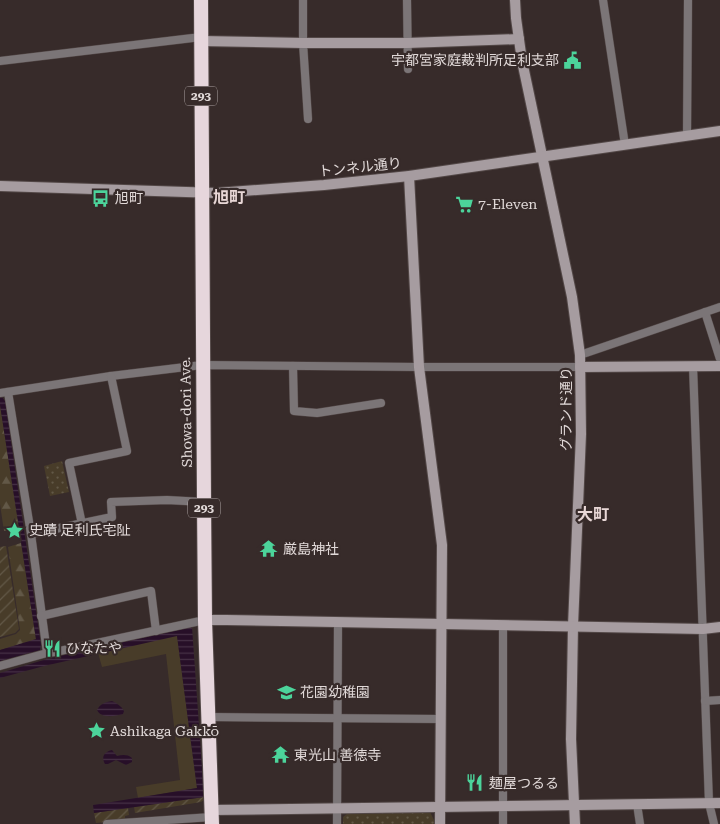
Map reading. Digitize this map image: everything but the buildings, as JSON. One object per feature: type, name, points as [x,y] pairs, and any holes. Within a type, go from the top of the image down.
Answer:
[{"type":"highway","name":"Showa-dori Ave.","points":[[201,0],[205,620],[212,817]]},
{"type":"street","points":[[303,0],[303,43],[308,119]]},
{"type":"street","points":[[407,0],[408,69]]},
{"type":"street","name":"グランド通り","points":[[515,0],[519,39],[572,297],[580,355],[581,444],[573,626],[571,739],[576,824]]},
{"type":"street","points":[[603,0],[625,145]]},
{"type":"street","points":[[686,136],[688,0]]},
{"type":"street","points":[[0,61],[201,39],[303,43],[407,43],[519,39]]},
{"type":"street","name":"トンネル通り","points":[[0,186],[217,193],[324,185],[409,176],[720,131]]},
{"type":"street","points":[[409,176],[419,367],[442,545],[440,824]]},
{"type":"street","points":[[580,355],[720,307]]},
{"type":"street","points":[[705,312],[720,359]]},
{"type":"street","points":[[46,652],[31,534],[4,392],[202,365],[419,367],[720,366]]},
{"type":"street","points":[[293,366],[294,411],[317,413],[380,403]]},
{"type":"street","points":[[693,366],[709,803],[714,824]]},
{"type":"street","points":[[82,524],[69,463],[127,451],[112,376]]},
{"type":"street","points":[[31,534],[112,517],[111,502],[166,500],[204,502]]},
{"type":"street","points":[[41,616],[151,591],[156,631]]},
{"type":"street","points":[[0,666],[46,652],[55,652],[205,620],[703,629],[720,627]]},
{"type":"street","points":[[338,622],[338,824]]},
{"type":"street","points":[[503,624],[503,824]]},
{"type":"street","points":[[705,701],[720,700]]},
{"type":"street","points":[[209,717],[440,719]]},
{"type":"street","points":[[107,824],[338,808],[720,803]]},
{"type":"street","points":[[637,804],[640,824]]},
{"type":"green space","points":[[0,405],[19,527],[4,531],[0,504]]},
{"type":"green space","points":[[62,461],[69,492],[50,496],[44,466]]},
{"type":"green space","points":[[21,543],[36,640],[0,650],[0,639],[16,634],[20,630],[8,547]]},
{"type":"green space","points":[[6,546],[19,629],[15,633],[0,637],[0,547]]},
{"type":"green space","points":[[177,635],[197,788],[138,798],[136,787],[180,780],[166,654],[102,667],[98,653]]},
{"type":"green space","points":[[204,797],[204,800],[201,802],[135,813],[134,807]]},
{"type":"green space","points":[[128,808],[129,815],[125,816],[125,820],[96,823],[94,813]]},
{"type":"green space","points":[[430,812],[434,824],[343,824],[343,817],[348,813]]},
{"type":"shaded area","points":[[2,397],[5,401],[41,645],[40,650],[0,661],[0,650],[36,639],[0,405],[0,398]]},
{"type":"shaded area","points":[[192,627],[204,797],[94,813],[93,805],[197,788],[177,636],[44,666],[0,678],[0,673],[47,659]]},
{"type":"shaded area","points":[[112,701],[122,708],[123,714],[108,716],[99,713],[97,710],[100,706]]},
{"type":"shaded area","points":[[112,750],[117,756],[124,755],[132,758],[132,762],[126,765],[116,760],[105,764],[104,755]]},
{"type":"place","name":"宇都宮家庭裁判所足利支部","points":[[573,60]]},
{"type":"place","name":"旭町","points":[[101,198]]},
{"type":"place","name":"7-Eleven","points":[[464,204]]},
{"type":"place","name":"史蹟 足利氏宅阯","points":[[15,530]]},
{"type":"place","name":"厳島神社","points":[[269,549]]},
{"type":"place","name":"ひなたや","points":[[52,648]]},
{"type":"place","name":"花園幼稚園","points":[[286,692]]},
{"type":"place","name":"Ashikaga Gakkō","points":[[96,731]]},
{"type":"place","name":"東光山 善徳寺","points":[[280,755]]},
{"type":"place","name":"麺屋つるる","points":[[475,783]]},
{"type":"district","name":"旭町","points":[[229,197]]},
{"type":"district","name":"大町","points":[[593,514]]}]
